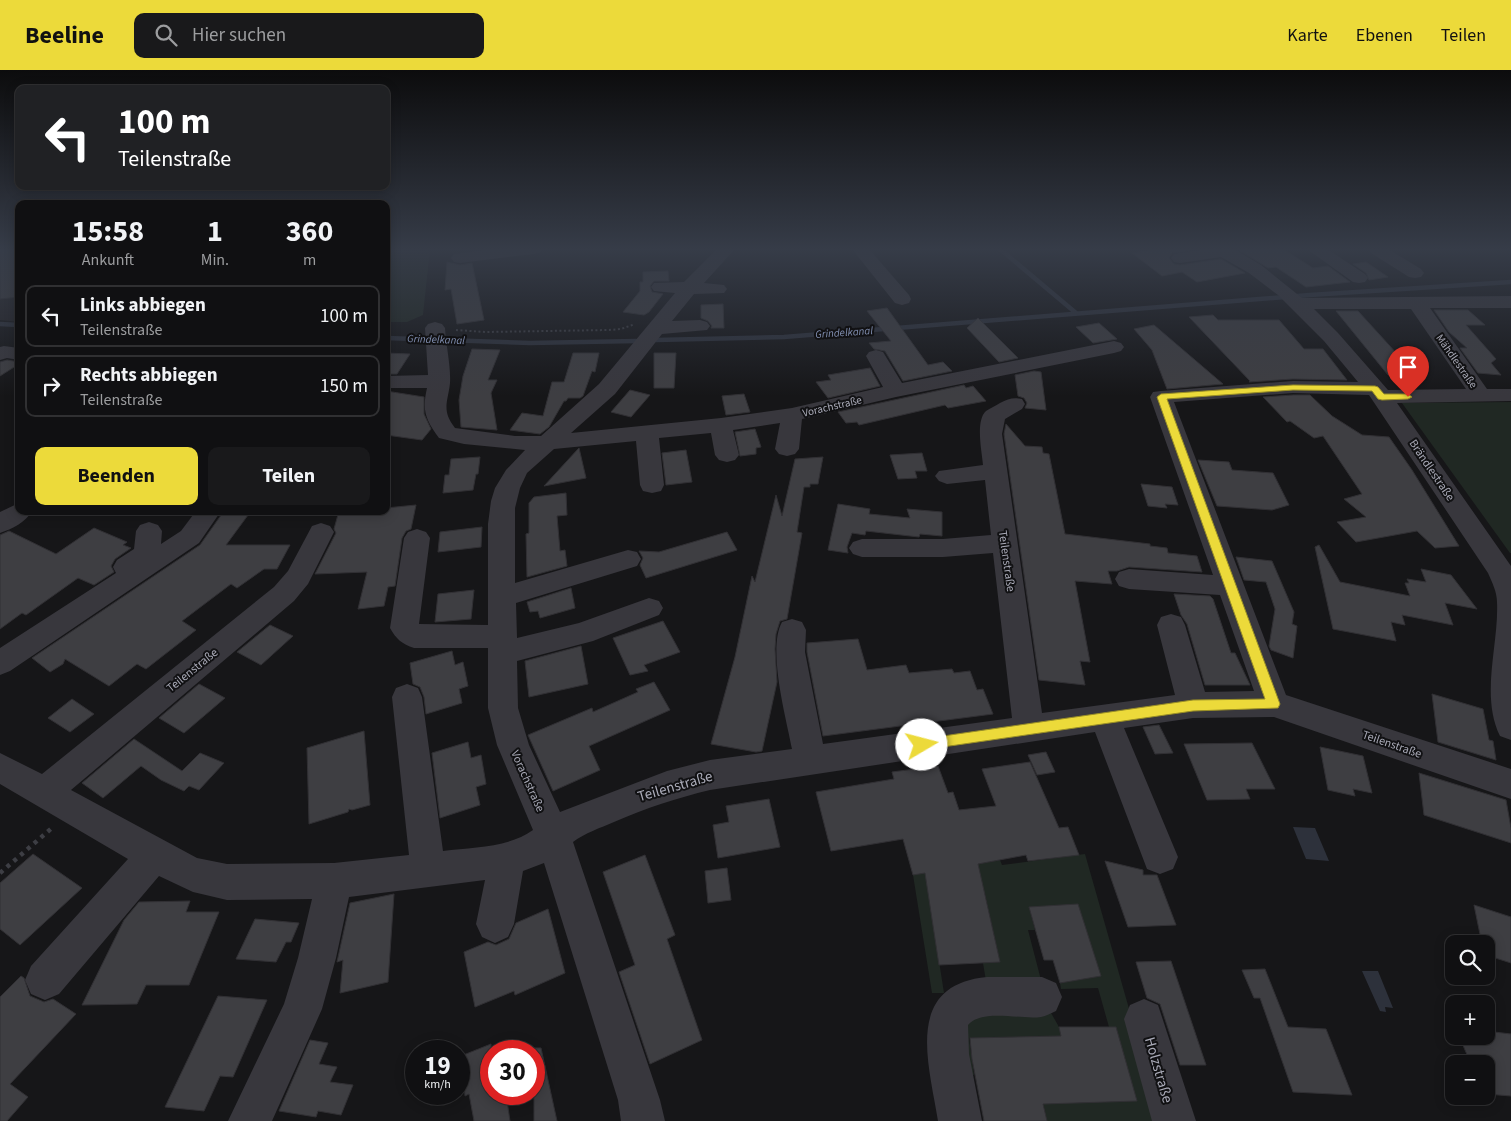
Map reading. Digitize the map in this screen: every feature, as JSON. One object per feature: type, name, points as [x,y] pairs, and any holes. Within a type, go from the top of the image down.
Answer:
[{"type":"street","name":"Vorachstraße","points":[[643,1121],[639,1100],[594,957],[553,836],[513,745],[507,726],[503,708],[502,500],[509,482],[519,468],[607,389],[681,298]]},
{"type":"street","points":[[1293,299],[1511,302]]},
{"type":"street","name":"Brändlestraße","points":[[1293,299],[1331,337],[1378,393],[1505,573],[1511,600],[1505,682],[1511,727]]},
{"type":"street","name":"Mähdlestraße","points":[[1416,302],[1481,396]]},
{"type":"street","points":[[656,328],[700,326]]},
{"type":"street","name":"Vorachstraße","points":[[435,335],[438,381],[434,404],[440,424],[446,433],[516,444],[546,443],[792,416],[896,391],[1114,347]]},
{"type":"street","points":[[0,354],[4,352],[15,353]]},
{"type":"street","points":[[876,356],[896,391]]},
{"type":"street","points":[[390,382],[438,381]]},
{"type":"street","points":[[1274,704],[1161,397],[1293,387],[1378,393],[1511,395]]},
{"type":"street","name":"Teilenstraße","points":[[1014,404],[994,416],[991,434],[1029,730]]},
{"type":"street","points":[[787,448],[792,416]]},
{"type":"street","points":[[721,425],[727,456]]},
{"type":"street","points":[[647,432],[652,486]]},
{"type":"street","points":[[947,476],[995,471]]},
{"type":"street","points":[[0,524],[15,514]]},
{"type":"street","points":[[0,663],[190,537],[206,515]]},
{"type":"street","points":[[0,652],[147,553],[149,531]]},
{"type":"street","name":"Teilenstraße","points":[[44,792],[284,594],[298,578],[321,532]]},
{"type":"street","points":[[417,538],[404,628],[414,637],[486,637],[502,644],[582,633],[649,608]]},
{"type":"street","points":[[862,548],[942,548],[1004,543]]},
{"type":"street","points":[[502,597],[628,559]]},
{"type":"street","points":[[1129,579],[1230,586]]},
{"type":"street","points":[[1171,625],[1193,705]]},
{"type":"street","points":[[792,630],[790,652],[810,760]]},
{"type":"street","points":[[406,697],[428,869]]},
{"type":"street","name":"Teilenstraße","points":[[0,767],[154,855],[193,875],[227,882],[334,881],[507,860],[533,851],[570,824],[667,786],[710,775],[1193,705],[1274,704],[1511,784]]},
{"type":"street","points":[[1105,719],[1160,857]]},
{"type":"street","points":[[45,980],[154,855]]},
{"type":"street","points":[[495,924],[507,860]]},
{"type":"street","points":[[250,1121],[302,1009],[317,958],[334,881]]},
{"type":"street","points":[[960,1121],[948,1038],[947,1024],[951,1013],[961,1004],[972,999],[1042,997]]},
{"type":"street","name":"Holzstraße","points":[[1144,1019],[1174,1121]]},
{"type":"path","points":[[435,335],[444,323],[450,322],[449,330],[485,332],[608,330],[621,329],[632,324],[656,328]]},
{"type":"path","points":[[0,873],[74,809]]},
{"type":"shaded area","points":[[0,298],[15,298],[15,322],[0,320]]},
{"type":"shaded area","points":[[390,298],[425,298],[423,315],[407,322],[390,322]]},
{"type":"shaded area","points":[[1511,402],[1511,553],[1510,553],[1402,403]]},
{"type":"shaded area","points":[[1293,827],[1315,828],[1329,861],[1306,859]]},
{"type":"shaded area","points":[[1085,854],[1161,1121],[1047,1121],[1029,1037],[969,1038],[974,1075],[953,1076],[948,1038],[989,999],[983,963],[1000,962],[985,894],[929,897],[944,993],[932,993],[913,875],[1000,860],[1002,865]],"holes":[[[1029,907],[1101,976],[1060,983],[1061,989],[1098,988],[1109,1027],[1116,1027],[1136,1101],[1076,1103],[1059,1027],[1042,997],[1041,980],[1028,930],[1035,930]]]},
{"type":"shaded area","points":[[1362,971],[1378,971],[1393,1008],[1385,1007],[1386,1012],[1380,1011]]},
{"type":"building","points":[[453,298],[479,298],[484,320],[457,324]]},
{"type":"building","points":[[634,298],[660,298],[649,312],[644,315],[623,312]]},
{"type":"building","points":[[723,304],[724,328],[711,328],[712,326],[708,321],[701,318],[701,305]]},
{"type":"building","points":[[887,308],[928,365],[943,362],[952,371],[903,381],[885,351],[874,349],[869,343],[891,341],[867,311]]},
{"type":"building","points":[[1434,310],[1468,310],[1485,325],[1466,325],[1496,359],[1491,363],[1501,375],[1478,373],[1460,348],[1467,348],[1449,332]]},
{"type":"building","points":[[1336,311],[1358,311],[1399,356],[1404,356],[1420,376],[1388,375]]},
{"type":"building","points":[[1213,315],[1218,320],[1279,320],[1304,349],[1323,349],[1347,380],[1293,379],[1249,382],[1189,317]]},
{"type":"building","points":[[978,318],[1018,358],[999,362],[967,328]]},
{"type":"building","points":[[1099,323],[1117,339],[1093,343],[1076,327]]},
{"type":"building","points":[[1154,325],[1223,384],[1167,389],[1152,350],[1134,329]]},
{"type":"building","points":[[472,349],[500,350],[488,380],[497,380],[491,393],[497,430],[461,427],[459,400],[463,376]]},
{"type":"building","points":[[390,353],[410,354],[397,374],[390,374]]},
{"type":"building","points":[[573,353],[599,353],[595,372],[592,371],[583,396],[580,398],[568,398],[564,401],[549,427],[540,434],[510,430],[522,413],[543,416],[552,382],[564,382]]},
{"type":"building","points":[[654,353],[676,353],[674,388],[654,388]]},
{"type":"building","points":[[7,360],[15,361],[15,367],[0,376],[0,362]]},
{"type":"building","points":[[870,368],[880,386],[828,398],[816,382],[831,380],[828,375]]},
{"type":"building","points":[[1034,371],[1041,372],[1046,410],[1025,408],[1027,403],[1024,398],[1018,396],[1015,375]]},
{"type":"building","points":[[964,385],[966,388],[973,386],[986,401],[948,408],[945,405],[859,425],[857,422],[846,423],[838,412]]},
{"type":"building","points":[[630,390],[650,395],[631,417],[611,412]]},
{"type":"building","points":[[390,392],[424,397],[424,414],[431,429],[422,440],[390,436]]},
{"type":"building","points":[[744,394],[750,412],[726,415],[722,396]]},
{"type":"building","points":[[1310,395],[1332,416],[1362,435],[1389,437],[1412,470],[1459,546],[1435,548],[1417,531],[1356,542],[1337,522],[1366,517],[1344,499],[1362,494],[1323,436],[1314,438],[1290,421],[1287,422],[1263,397]]},
{"type":"building","points":[[1006,424],[1025,446],[1042,447],[1043,453],[1049,454],[1065,534],[1150,544],[1150,546],[1167,548],[1168,553],[1197,556],[1202,572],[1129,567],[1117,571],[1108,571],[1112,584],[1075,581],[1090,662],[1080,661],[1085,685],[1039,680],[1004,434]]},
{"type":"building","points":[[755,429],[761,447],[756,448],[756,454],[740,456],[735,432]]},
{"type":"building","points":[[578,449],[586,478],[544,486]]},
{"type":"building","points":[[686,450],[692,482],[666,485],[662,453]]},
{"type":"building","points":[[922,453],[927,471],[915,471],[917,478],[898,479],[890,455]]},
{"type":"building","points":[[480,457],[478,474],[476,474],[473,490],[443,493],[445,475],[449,475],[451,459]]},
{"type":"building","points":[[823,457],[818,484],[810,484],[810,487],[804,487],[797,532],[802,533],[787,619],[780,621],[776,634],[777,682],[762,751],[756,752],[711,744],[735,657],[752,576],[755,582],[776,495],[782,516],[795,459]]},
{"type":"building","points":[[1198,460],[1229,462],[1232,470],[1273,473],[1289,505],[1272,510],[1217,506]]},
{"type":"building","points":[[1141,484],[1172,487],[1178,505],[1165,504],[1167,508],[1148,506]]},
{"type":"building","points":[[566,493],[567,515],[557,516],[560,551],[565,550],[567,566],[527,577],[526,534],[529,533],[529,503],[534,497]]},
{"type":"building","points":[[838,504],[870,509],[869,514],[910,518],[907,509],[942,512],[942,536],[920,534],[919,537],[866,531],[865,535],[852,533],[847,547],[848,553],[828,550]]},
{"type":"building","points":[[416,505],[411,529],[406,531],[402,538],[395,586],[388,587],[384,606],[358,609],[367,572],[315,574],[336,533],[334,529],[338,515],[390,515],[390,508]]},
{"type":"building","points":[[221,515],[248,515],[226,545],[290,545],[277,569],[264,569],[237,588],[231,584],[182,621],[196,630],[146,669],[137,664],[109,686],[65,659],[63,664],[50,672],[32,658],[200,545]]},
{"type":"building","points":[[482,527],[481,547],[438,552],[440,532]]},
{"type":"building","points":[[94,528],[127,542],[123,545],[131,548],[115,559],[111,566],[114,572],[94,585],[78,578],[26,615],[22,613],[0,629],[0,535],[9,531],[56,554]]},
{"type":"building","points":[[727,532],[737,550],[646,578],[640,565],[643,558],[639,551],[659,552]]},
{"type":"building","points":[[1319,545],[1340,582],[1410,596],[1405,583],[1409,583],[1407,579],[1426,582],[1421,569],[1451,575],[1477,609],[1445,603],[1453,625],[1402,615],[1405,625],[1391,622],[1396,641],[1333,629],[1315,547]]},
{"type":"building","points":[[1236,557],[1272,561],[1294,612],[1292,624],[1297,626],[1293,658],[1271,650],[1269,646],[1275,609],[1266,582],[1244,580]]},
{"type":"building","points":[[571,588],[575,608],[540,618],[538,611],[530,612],[527,602]]},
{"type":"building","points":[[474,590],[471,619],[435,622],[438,594]]},
{"type":"building","points":[[1174,594],[1210,596],[1213,599],[1231,653],[1235,653],[1250,685],[1205,685],[1187,624],[1181,615]]},
{"type":"building","points":[[663,621],[680,652],[644,665],[648,671],[630,675],[613,638]]},
{"type":"building","points":[[270,625],[293,636],[261,665],[237,652]]},
{"type":"building","points":[[858,639],[867,670],[906,665],[909,673],[952,669],[954,673],[970,671],[977,690],[983,689],[993,714],[823,736],[807,652],[807,643]]},
{"type":"building","points":[[581,646],[588,684],[529,697],[525,661]]},
{"type":"building","points":[[452,651],[455,665],[463,662],[468,686],[459,689],[462,703],[426,714],[424,697],[420,687],[413,684],[410,663]]},
{"type":"building","points":[[654,682],[670,710],[589,746],[600,770],[553,791],[528,735],[592,708],[593,712],[638,692],[636,689]]},
{"type":"building","points":[[199,684],[225,698],[184,733],[159,718]]},
{"type":"building","points":[[1432,694],[1483,709],[1489,740],[1493,741],[1496,760],[1438,742]]},
{"type":"building","points":[[72,699],[94,714],[70,732],[48,718]]},
{"type":"building","points":[[1159,725],[1173,753],[1155,754],[1143,727]]},
{"type":"building","points":[[364,731],[370,805],[352,810],[349,809],[348,812],[309,824],[307,748]]},
{"type":"building","points":[[134,739],[182,771],[200,753],[224,763],[199,790],[189,786],[184,791],[161,780],[141,766],[103,798],[82,783]]},
{"type":"building","points":[[468,742],[471,758],[481,755],[486,784],[476,787],[480,805],[440,818],[432,753]]},
{"type":"building","points":[[1252,743],[1275,789],[1246,789],[1250,799],[1207,800],[1184,744]]},
{"type":"building","points":[[1320,747],[1363,756],[1372,793],[1353,789],[1355,796],[1328,790]]},
{"type":"building","points":[[1046,752],[1055,772],[1037,775],[1028,755]]},
{"type":"building","points":[[1030,762],[1059,828],[1068,827],[1079,855],[1028,861],[1026,855],[978,864],[1000,962],[939,965],[925,873],[913,875],[903,839],[831,851],[816,792],[894,779],[892,772],[938,766],[948,793],[953,792],[959,810],[996,806],[982,769]]},
{"type":"building","points":[[1419,773],[1506,800],[1511,828],[1511,843],[1424,815]]},
{"type":"building","points":[[769,799],[780,847],[718,858],[713,825],[729,822],[726,806]]},
{"type":"building","points":[[33,854],[82,888],[20,945],[0,929],[0,883]]},
{"type":"building","points":[[645,855],[675,935],[667,939],[702,1040],[650,1064],[619,972],[635,965],[603,872]]},
{"type":"building","points":[[1105,861],[1143,870],[1143,875],[1157,875],[1176,925],[1128,927]]},
{"type":"building","points":[[727,868],[731,900],[708,903],[705,871]]},
{"type":"building","points":[[394,894],[388,982],[340,993],[343,960],[337,962],[350,903]]},
{"type":"building","points":[[190,901],[186,912],[219,912],[189,985],[146,985],[137,1004],[82,1005],[124,920],[139,902]]},
{"type":"building","points":[[1078,904],[1101,976],[1060,983],[1053,960],[1044,960],[1029,907]]},
{"type":"building","points":[[1474,905],[1511,917],[1511,963],[1495,958],[1495,935],[1480,935]]},
{"type":"building","points":[[548,909],[565,973],[515,995],[514,991],[475,1007],[464,952],[488,942],[496,945],[509,939],[516,923]]},
{"type":"building","points":[[255,919],[299,923],[291,942],[286,942],[276,962],[236,959]]},
{"type":"building","points":[[1171,961],[1206,1065],[1180,1065],[1160,1004],[1147,998],[1136,962]]},
{"type":"building","points":[[1265,969],[1288,1027],[1326,1029],[1352,1095],[1293,1092],[1260,998],[1254,998],[1242,970]]},
{"type":"building","points":[[21,976],[24,978],[30,996],[44,1002],[53,999],[76,1014],[10,1084],[28,1097],[7,1121],[0,1121],[0,997]]},
{"type":"building","points":[[218,996],[267,1000],[233,1077],[220,1076],[204,1111],[165,1107]]},
{"type":"building","points":[[1059,1027],[1116,1027],[1137,1101],[1043,1104],[1047,1121],[984,1121],[972,1059],[970,1038],[1061,1036]]},
{"type":"building","points":[[1495,1032],[1511,1034],[1511,1096],[1495,1095],[1495,1055],[1467,1055],[1463,1045],[1495,1045]]},
{"type":"building","points":[[310,1040],[328,1043],[319,1064],[337,1067],[330,1082],[353,1085],[341,1115],[318,1111],[316,1117],[279,1111]]},
{"type":"building","points":[[480,1048],[480,1105],[508,1105],[510,1121],[474,1121],[470,1099],[470,1052]]},
{"type":"building","points":[[545,1066],[557,1121],[534,1121],[534,1105],[545,1105]]},
{"type":"waterway","points":[[1058,298],[1076,313]]},
{"type":"waterway","name":"Grindelkanal","points":[[656,340],[784,337],[1272,298]]},
{"type":"waterway","name":"Grindelkanal","points":[[0,324],[15,325]]},
{"type":"waterway","name":"Grindelkanal","points":[[390,338],[530,343],[636,341]]},
{"type":"route","points":[[922,745],[1193,705],[1274,704],[1161,397],[1293,387],[1375,389],[1382,397],[1408,397]]}]
